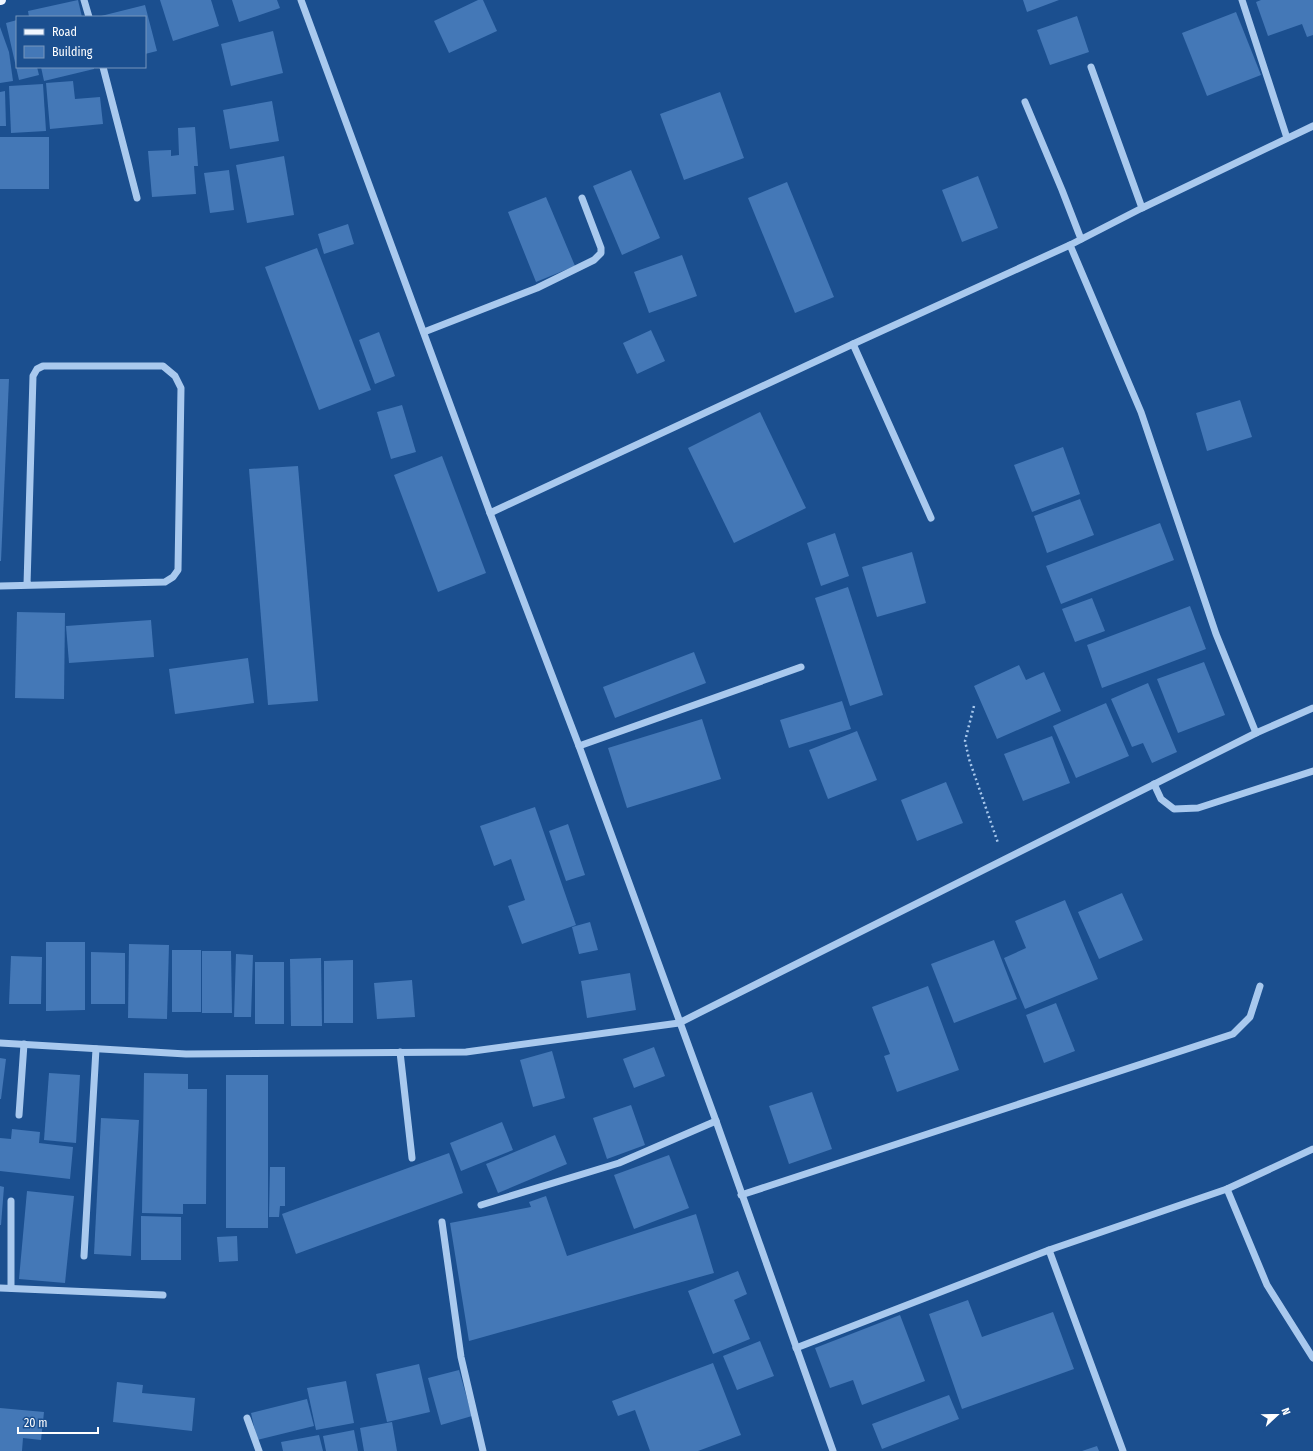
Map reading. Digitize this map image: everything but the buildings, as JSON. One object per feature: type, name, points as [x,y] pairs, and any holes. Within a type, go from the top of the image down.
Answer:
[{"type":"street","points":[[84,0],[89,16]]},
{"type":"street","points":[[301,0],[490,513],[579,746],[716,1121],[833,1451]]},
{"type":"street","points":[[1242,0],[1287,138]]},
{"type":"street","points":[[1091,67],[1142,208]]},
{"type":"street","points":[[104,68],[137,198]]},
{"type":"street","points":[[1024,102],[1062,190],[1081,239]]},
{"type":"street","points":[[490,513],[1070,245],[1142,208],[1313,126]]},
{"type":"street","points":[[424,332],[538,288],[594,260],[601,253],[601,248],[582,198]]},
{"type":"street","points":[[1070,245],[1141,412],[1216,634],[1256,732]]},
{"type":"street","points":[[853,344],[931,518]]},
{"type":"street","points":[[0,586],[165,582],[173,577],[178,570],[181,388],[175,376],[164,366],[44,366],[37,369],[33,376],[27,585]]},
{"type":"street","points":[[579,746],[801,667]]},
{"type":"street","points":[[0,1043],[186,1054],[466,1052],[679,1023],[1256,732],[1313,708]]},
{"type":"street","points":[[1154,784],[1162,799],[1174,809],[1198,808],[1313,771]]},
{"type":"street","points":[[742,1195],[1233,1034],[1250,1017],[1260,986]]},
{"type":"street","points":[[18,1115],[24,1044]]},
{"type":"street","points":[[84,1256],[96,1049]]},
{"type":"street","points":[[400,1052],[412,1158]]},
{"type":"street","points":[[481,1205],[619,1164],[716,1121]]},
{"type":"street","points":[[796,1348],[1049,1250],[1227,1189],[1313,1149]]},
{"type":"street","points":[[1227,1189],[1267,1285],[1313,1358]]},
{"type":"street","points":[[11,1201],[11,1288]]},
{"type":"street","points":[[442,1222],[461,1357],[483,1451]]},
{"type":"street","points":[[1049,1250],[1123,1451]]},
{"type":"street","points":[[0,1288],[164,1295]]},
{"type":"street","points":[[247,1418],[259,1451]]},
{"type":"path","points":[[974,706],[965,741],[969,760],[1004,859]]}]
